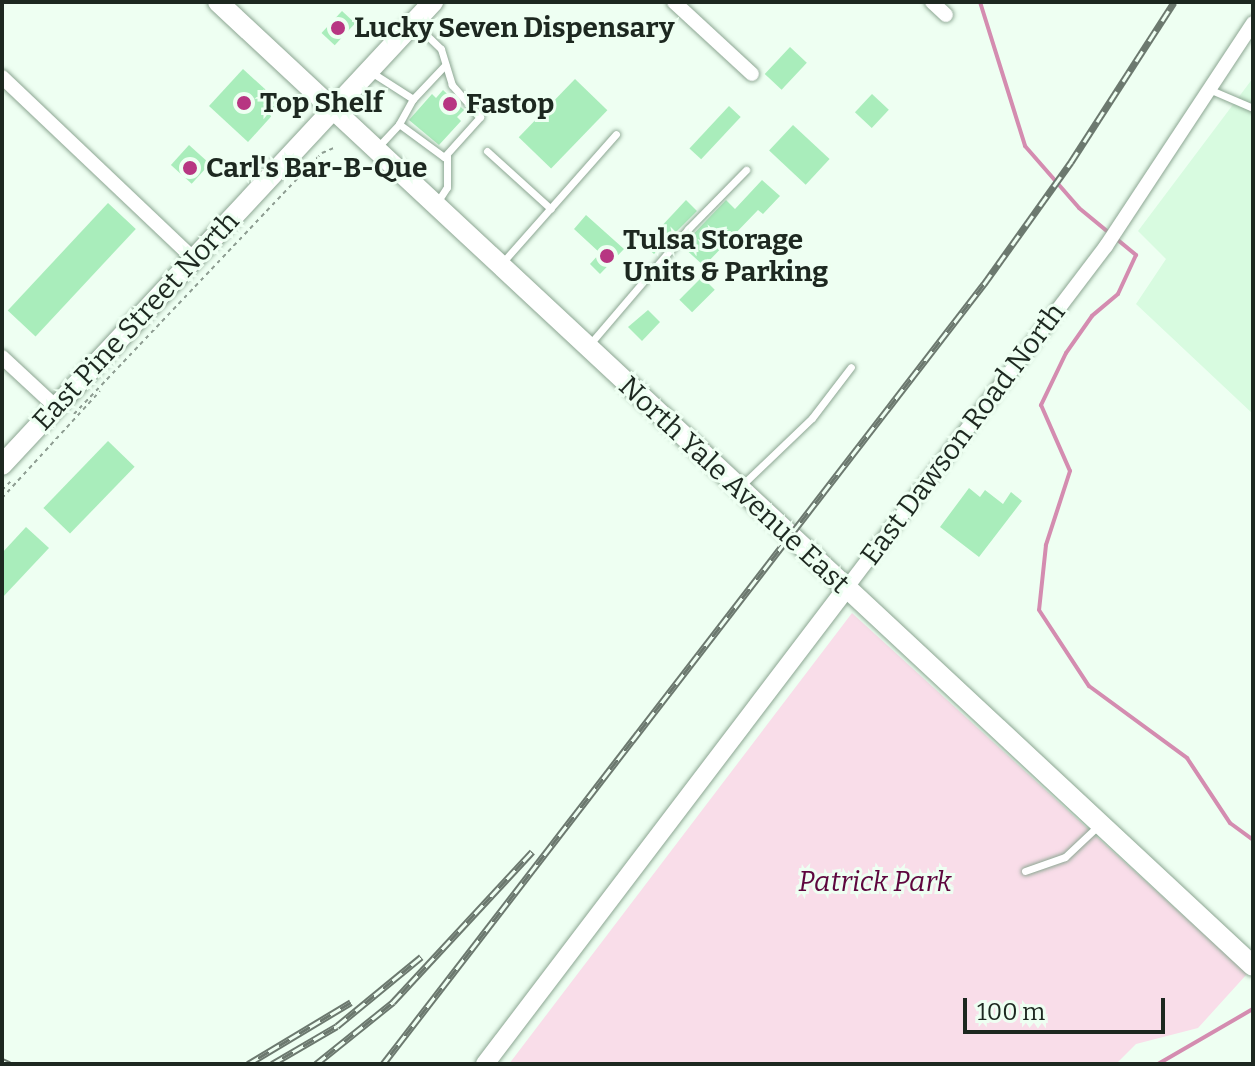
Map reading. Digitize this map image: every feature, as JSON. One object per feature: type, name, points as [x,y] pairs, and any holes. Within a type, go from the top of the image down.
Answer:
[{"type":"main road","name":"North Yale Avenue East","points":[[218,2],[845,590],[1253,966]]},
{"type":"main road","name":"East Pine Street North","points":[[2,465],[433,2]]},
{"type":"street","points":[[674,2],[752,74]]},
{"type":"street","points":[[932,2],[946,15]]},
{"type":"street","name":"East Dawson Road North","points":[[485,1064],[1106,246],[1253,23]]},
{"type":"street","points":[[2,77],[194,259]]},
{"type":"street","points":[[2,357],[56,407]]},
{"type":"lane","points":[[413,23],[441,49],[452,85],[480,117],[447,155],[447,187],[435,204]]},
{"type":"lane","points":[[376,149],[399,124],[413,99],[445,65]]},
{"type":"lane","points":[[370,71],[413,99]]},
{"type":"lane","points":[[1211,90],[1253,108]]},
{"type":"lane","points":[[399,124],[435,156],[447,155]]},
{"type":"lane","points":[[500,265],[616,134]]},
{"type":"lane","points":[[487,151],[551,209]]},
{"type":"lane","points":[[588,347],[688,229],[746,170]]},
{"type":"lane","points":[[739,488],[812,418],[851,367]]},
{"type":"lane","points":[[1025,871],[1065,857],[1099,824]]},
{"type":"path","name":"East Pine Street North","points":[[2,498],[322,153],[334,148]]},
{"type":"shaded area","points":[[1253,78],[1253,414],[1136,304],[1166,259],[1138,231]]},
{"type":"green space","name":"Patrick Park","points":[[852,613],[1247,974],[1198,1028],[1136,1044],[1116,1064],[509,1064]]},
{"type":"building","name":"Lucky Seven Dispensary","points":[[342,11],[355,23],[335,45],[322,33]]},
{"type":"building","points":[[790,47],[807,63],[782,90],[765,74]]},
{"type":"building","name":"Top Shelf","points":[[243,69],[278,101],[277,110],[248,142],[209,106]]},
{"type":"building","points":[[575,79],[607,110],[551,169],[519,137]]},
{"type":"building","points":[[443,90],[464,110],[457,117],[461,121],[439,145],[409,120],[432,94],[436,98]]},
{"type":"building","points":[[872,94],[889,110],[872,128],[855,112]]},
{"type":"building","points":[[729,106],[741,117],[701,159],[689,148]]},
{"type":"building","points":[[793,125],[830,159],[806,185],[769,151]]},
{"type":"building","name":"Carl's Bar-B-Que","points":[[189,145],[210,164],[192,184],[171,165]]},
{"type":"building","points":[[762,180],[780,196],[763,214],[758,210],[704,266],[682,246],[726,200],[735,209]]},
{"type":"building","points":[[686,200],[697,211],[654,254],[644,245]]},
{"type":"building","points":[[108,203],[136,229],[36,336],[8,311]]},
{"type":"building","points":[[586,215],[624,249],[600,274],[590,264],[600,253],[574,229]]},
{"type":"building","points":[[702,277],[715,290],[692,312],[679,300]]},
{"type":"building","points":[[648,310],[660,322],[642,341],[628,327]]},
{"type":"building","points":[[108,441],[135,467],[70,534],[43,508]]},
{"type":"building","points":[[969,488],[980,497],[985,490],[1003,504],[1011,492],[1022,501],[979,557],[940,527]]},
{"type":"building","points":[[26,527],[49,548],[2,598],[2,553]]},
{"type":"waterway","points":[[980,2],[1025,146],[1079,208],[1136,255],[1118,294],[1092,316],[1066,353],[1041,405],[1070,471],[1046,545],[1039,610],[1089,686],[1187,758],[1230,823],[1253,840]]},
{"type":"waterway","points":[[1158,1064],[1253,1009]]},
{"type":"railway","points":[[383,1064],[984,284],[1071,162],[1174,2]]},
{"type":"railway","points":[[316,1064],[393,1002],[532,852]]},
{"type":"railway","points":[[272,1064],[337,1026],[421,957]]},
{"type":"railway","points":[[248,1064],[351,1002]]},
{"type":"railway","points":[[2,1061],[9,1064]]},
{"type":"place","name":"Lucky Seven Dispensary","points":[[338,28]]},
{"type":"place","name":"Top Shelf","points":[[244,103]]},
{"type":"place","name":"Fastop","points":[[450,104]]},
{"type":"place","name":"Carl's Bar-B-Que","points":[[190,168]]},
{"type":"place","name":"Tulsa Storage Units & Parking","points":[[607,256]]}]
